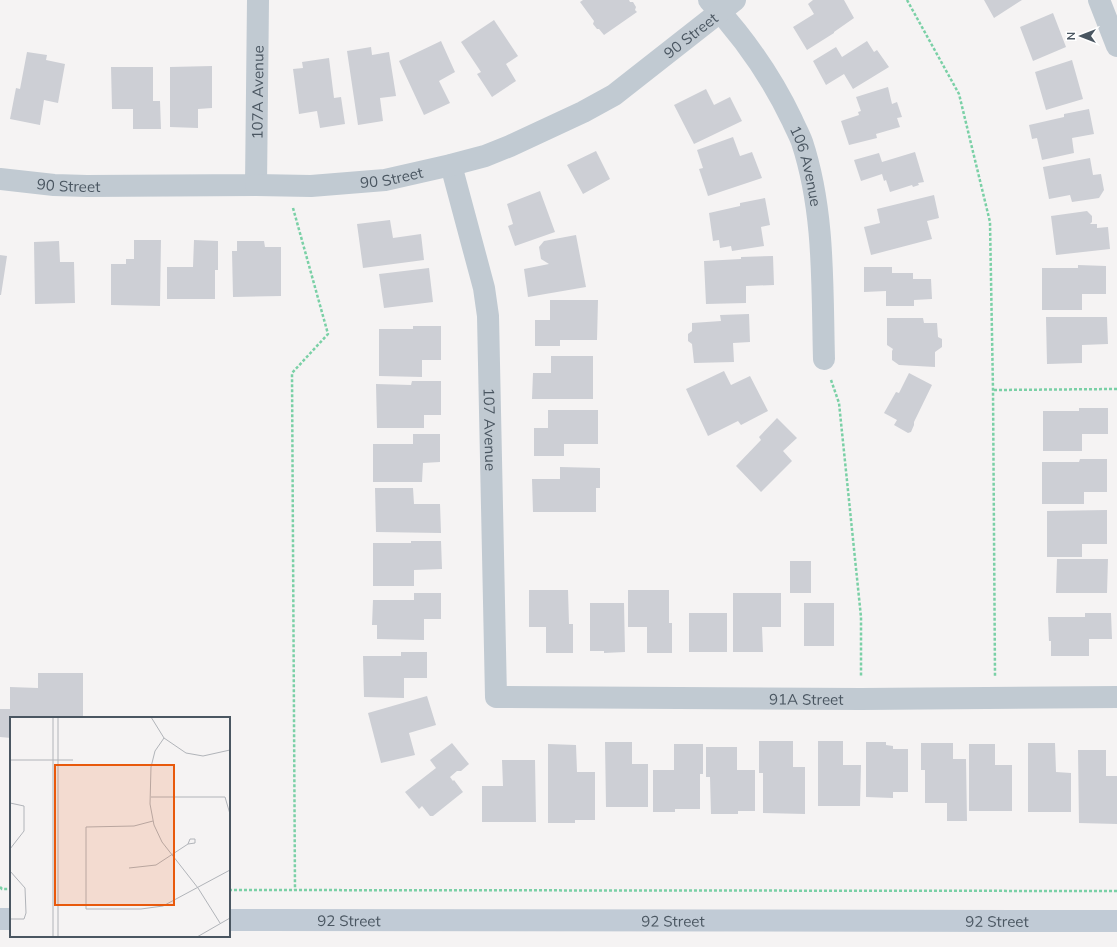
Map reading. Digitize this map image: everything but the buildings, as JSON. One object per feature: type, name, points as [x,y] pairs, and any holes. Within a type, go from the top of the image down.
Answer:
[{"type":"main road","name":"92 Street","points":[[230,920],[1117,921]]},
{"type":"street","name":"107A Avenue","points":[[256,185],[258,0]]},
{"type":"street","points":[[1099,0],[1117,46]]},
{"type":"street","name":"90 Street","points":[[0,180],[54,185],[87,186],[311,186],[385,180],[451,165],[485,156],[510,146],[576,115],[614,95],[721,4]]},
{"type":"street","name":"106 Avenue","points":[[721,4],[781,98],[802,141],[813,183],[820,228],[824,359]]},
{"type":"street","name":"107 Avenue","points":[[451,165],[484,288],[488,316],[496,697]]},
{"type":"street","name":"91A Street","points":[[496,697],[861,699],[1117,697]]},
{"type":"path","points":[[907,0],[959,94],[990,222],[993,390],[995,699]]},
{"type":"path","points":[[293,207],[328,334],[292,372],[295,890]]},
{"type":"path","points":[[824,359],[839,403],[840,411],[861,617],[861,699]]},
{"type":"path","points":[[993,390],[1117,390]]},
{"type":"path","points":[[0,887],[2,889],[10,889]]},
{"type":"path","points":[[230,890],[1117,891]]}]
